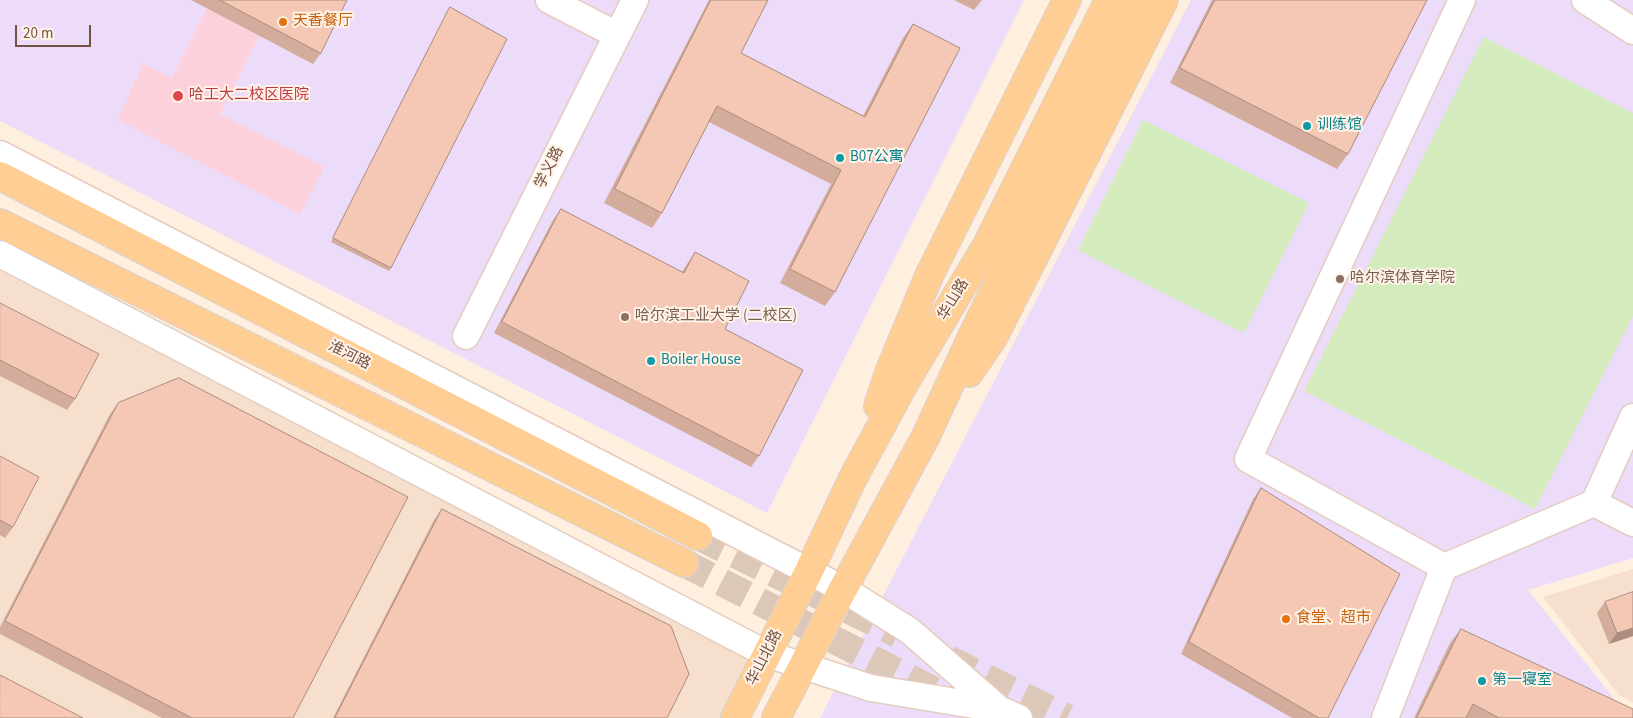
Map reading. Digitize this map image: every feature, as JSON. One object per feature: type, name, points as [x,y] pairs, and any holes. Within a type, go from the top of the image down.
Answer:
[{"type":"main road","points":[[853,478],[890,370],[929,276],[1067,0]]},
{"type":"main road","name":"华山路","points":[[795,598],[853,478],[905,382],[987,245],[1109,0]]},
{"type":"main road","points":[[776,718],[829,614],[926,436],[974,332],[1137,0]]},
{"type":"main road","points":[[926,436],[993,338],[1164,0]]},
{"type":"main road","name":"淮河路","points":[[0,176],[698,536]]},
{"type":"main road","points":[[0,223],[684,563]]},
{"type":"main road","name":"华山北路","points":[[735,718],[795,598]]},
{"type":"street","points":[[549,0],[617,35]]},
{"type":"street","name":"学义路","points":[[466,336],[635,0]]},
{"type":"street","points":[[1444,567],[1248,459],[1462,0]]},
{"type":"street","points":[[1585,0],[1633,31]]},
{"type":"street","points":[[0,154],[843,589],[910,630],[1009,713]]},
{"type":"street","points":[[0,254],[767,654],[871,688],[1009,713]]},
{"type":"street","points":[[1385,718],[1444,567],[1594,503],[1633,417]]},
{"type":"street","points":[[1594,503],[1633,523]]},
{"type":"shaded area","name":"哈尔滨工业大学 (二校区)","points":[[0,0],[1024,0],[767,513],[0,121]]},
{"type":"shaded area","name":"哈尔滨体育学院","points":[[1191,0],[1633,0],[1633,558],[1528,590],[1615,700],[1633,718],[820,718]]},
{"type":"shaded area","name":"哈工大二校区医院","points":[[207,8],[259,36],[220,114],[324,167],[300,214],[118,120],[143,63],[172,78]]},
{"type":"shaded area","points":[[0,270],[749,658],[719,718],[0,718]]},
{"type":"shaded area","points":[[1633,569],[1633,703],[1619,695],[1543,597]]},
{"type":"green space","points":[[1484,37],[1633,113],[1633,316],[1535,509],[1304,391]]},
{"type":"green space","points":[[1143,120],[1309,203],[1244,333],[1078,250]]},
{"type":"building","name":"天香餐厅","points":[[220,0],[347,0],[321,53]]},
{"type":"building","name":"B07公寓","points":[[711,0],[768,0],[741,53],[865,117],[913,24],[960,48],[835,292],[790,269],[841,170],[717,106],[662,213],[615,189]]},
{"type":"building","name":"训练馆","points":[[1215,0],[1427,0],[1348,154],[1180,68]]},
{"type":"building","points":[[450,7],[507,39],[391,268],[333,238]]},
{"type":"building","name":"Boiler House","points":[[561,209],[684,273],[695,252],[749,281],[725,329],[803,370],[759,456],[502,322]]},
{"type":"building","points":[[0,303],[99,354],[75,399],[0,360]]},
{"type":"building","points":[[179,378],[408,497],[293,718],[192,718],[5,621],[118,403]]},
{"type":"building","points":[[0,456],[39,477],[13,527],[0,520]]},
{"type":"building","name":"食堂、超市","points":[[1261,488],[1400,574],[1328,718],[1319,718],[1189,642]]},
{"type":"building","points":[[442,509],[671,626],[689,674],[667,718],[335,718]]},
{"type":"building","points":[[1633,592],[1633,628],[1617,633],[1605,602]]},
{"type":"building","name":"第一寝室","points":[[1461,629],[1633,709],[1633,718],[1499,718],[1473,704],[1466,718],[1417,718]]},
{"type":"building","points":[[0,675],[83,718],[0,718]]},
{"type":"tunnel","points":[[698,536],[898,634]]},
{"type":"tunnel","points":[[684,563],[952,700]]},
{"type":"tunnel","points":[[948,659],[1067,718]]},
{"type":"place","name":"天香餐厅","points":[[283,22]]},
{"type":"place","name":"哈工大二校区医院","points":[[178,96]]},
{"type":"place","name":"训练馆","points":[[1307,126]]},
{"type":"place","name":"B07公寓","points":[[840,158]]},
{"type":"place","name":"哈尔滨体育学院","points":[[1340,279]]},
{"type":"place","name":"哈尔滨工业大学 (二校区)","points":[[625,317]]},
{"type":"place","name":"Boiler House","points":[[651,361]]},
{"type":"place","name":"食堂、超市","points":[[1286,619]]},
{"type":"place","name":"第一寝室","points":[[1482,681]]}]
